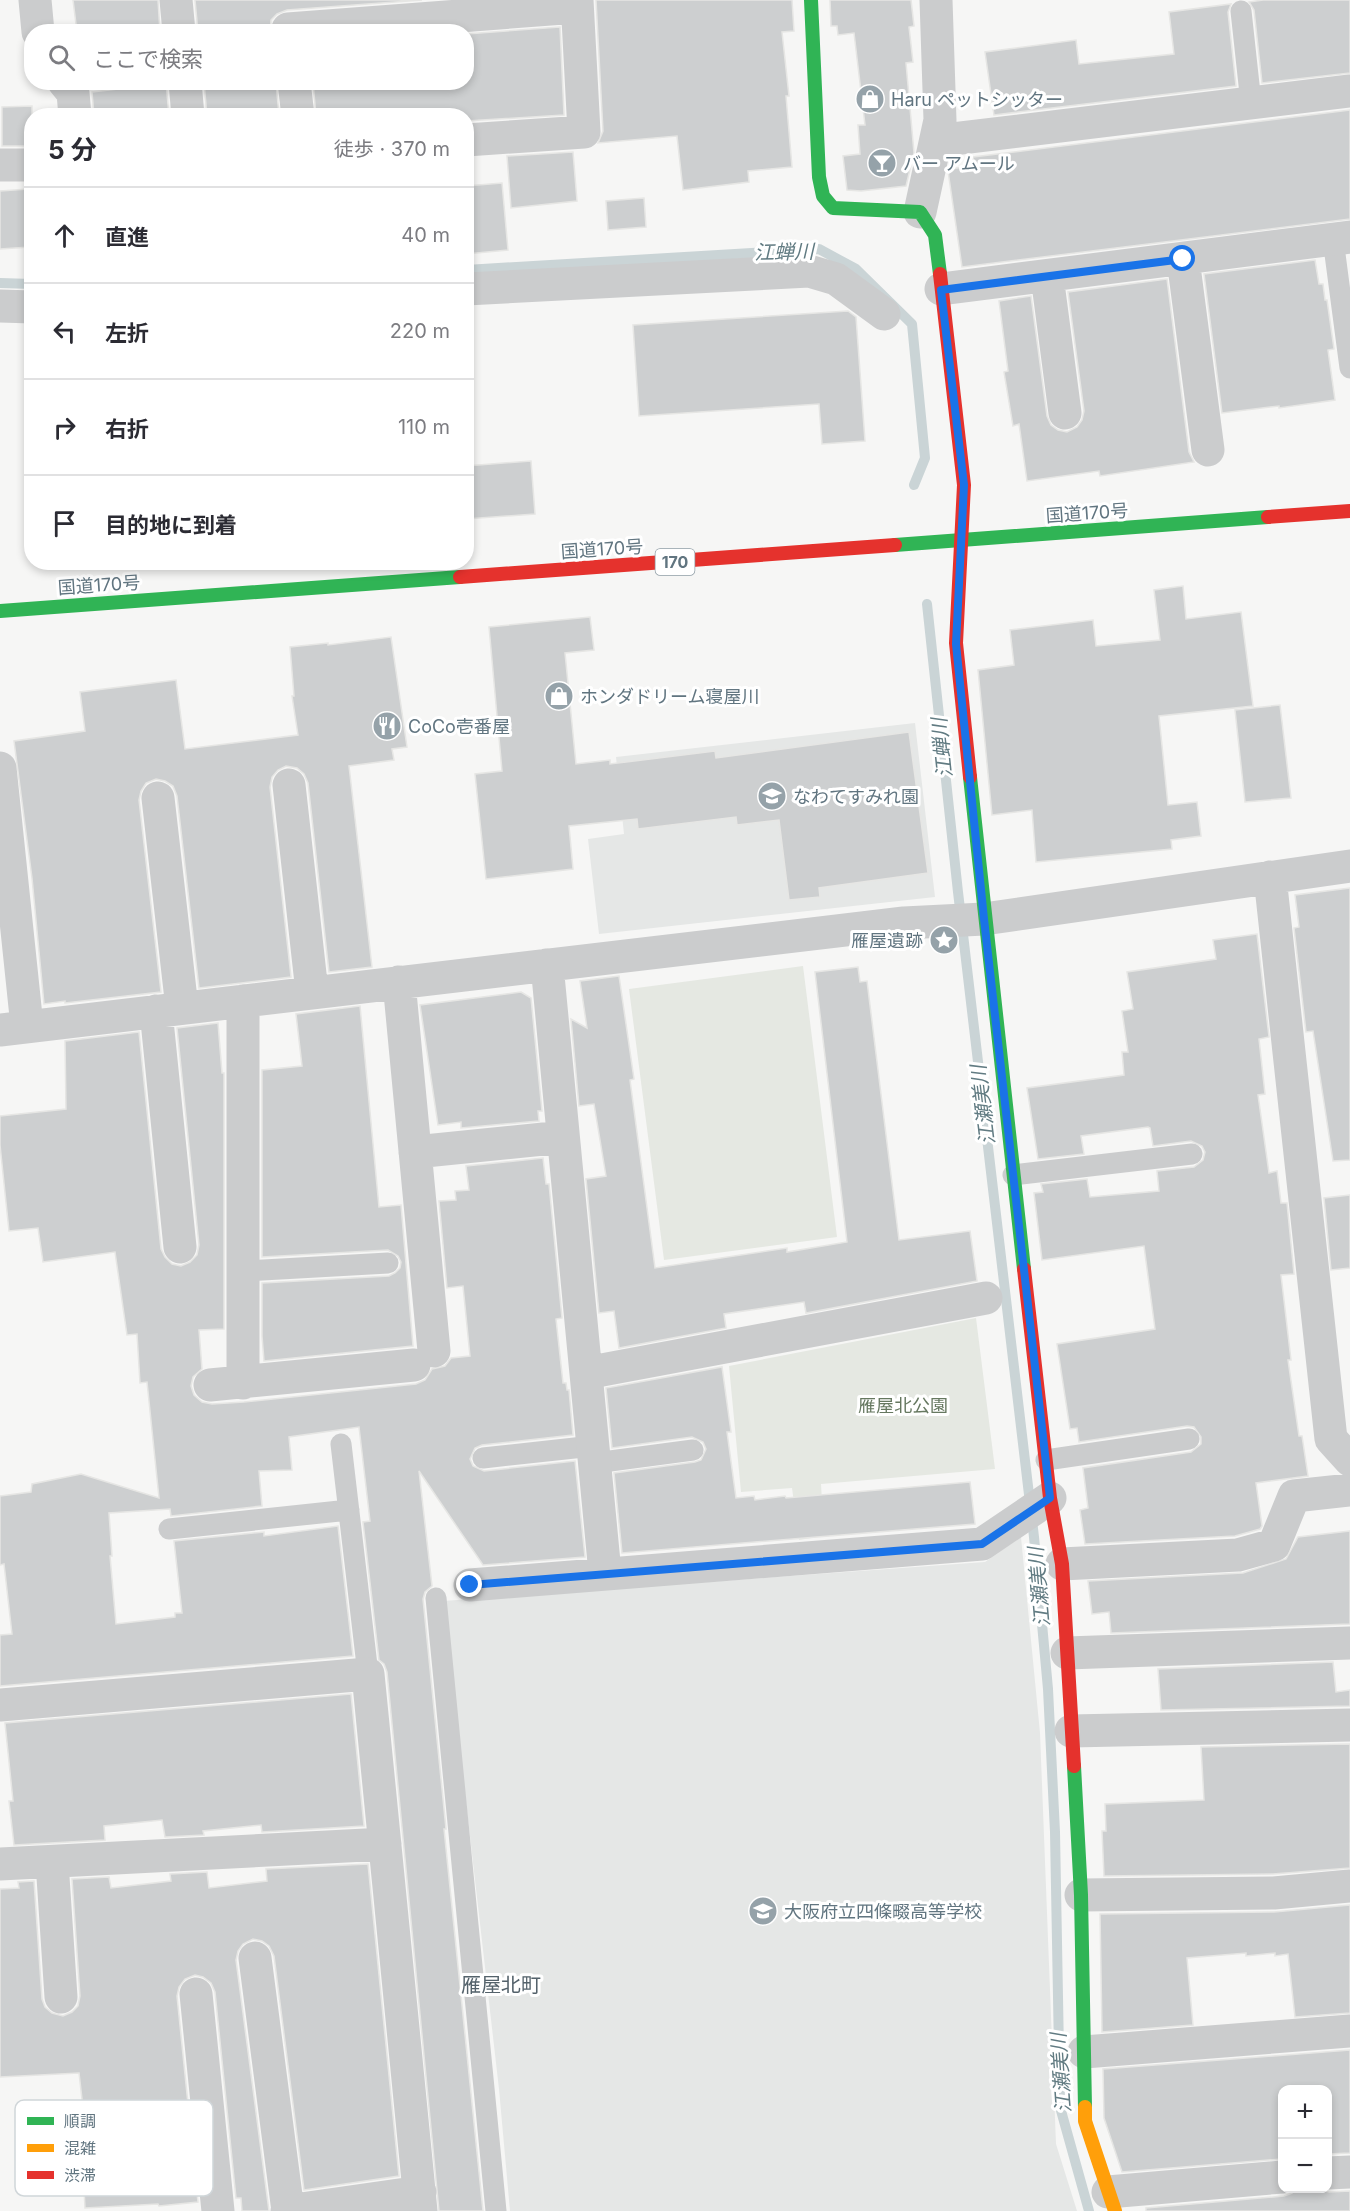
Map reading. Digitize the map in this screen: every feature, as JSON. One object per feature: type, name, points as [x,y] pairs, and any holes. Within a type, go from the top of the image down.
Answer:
[{"type":"main road","points":[[811,0],[819,177],[823,196],[832,208],[920,212],[935,235],[964,485],[956,644],[984,919],[1050,1498],[1062,1564],[1081,1895],[1085,2121],[1111,2202]]},
{"type":"main road","name":"国道170号","points":[[0,611],[1350,511]]},
{"type":"street","points":[[35,0],[37,24]]},
{"type":"street","points":[[176,0],[178,24]]},
{"type":"street","points":[[920,212],[940,120],[936,0]]},
{"type":"street","points":[[287,20],[577,3],[584,132],[474,139]]},
{"type":"street","points":[[71,90],[74,108]]},
{"type":"street","points":[[186,90],[187,108]]},
{"type":"street","points":[[295,90],[297,108]]},
{"type":"street","points":[[936,141],[1350,91]]},
{"type":"street","points":[[0,165],[24,165]]},
{"type":"street","points":[[941,290],[1342,238]]},
{"type":"street","points":[[1183,259],[1208,450]]},
{"type":"street","points":[[474,289],[809,271],[836,279],[884,314]]},
{"type":"street","points":[[1047,276],[1065,412]]},
{"type":"street","points":[[0,306],[24,307]]},
{"type":"street","points":[[0,768],[13,1028],[904,923],[984,919],[1350,866]]},
{"type":"street","points":[[289,785],[312,992]]},
{"type":"street","points":[[158,798],[180,1247]]},
{"type":"street","points":[[1270,877],[1332,1438],[1350,1460]]},
{"type":"street","points":[[547,964],[605,1573]]},
{"type":"street","points":[[210,1385],[243,1383],[424,1358],[415,1152],[399,982]]},
{"type":"street","points":[[243,1000],[243,1383]]},
{"type":"street","points":[[415,1152],[563,1137]]},
{"type":"street","points":[[586,1373],[986,1298]]},
{"type":"street","points":[[1062,1564],[1238,1555],[1274,1545],[1294,1496],[1350,1490]]},
{"type":"street","points":[[470,1585],[982,1544],[1050,1498]]},
{"type":"street","points":[[1067,1653],[1350,1643]]},
{"type":"street","points":[[0,1705],[368,1674],[421,2202],[288,2211],[255,1958]]},
{"type":"street","points":[[1071,1731],[1350,1725]]},
{"type":"street","points":[[0,1864],[385,1844]]},
{"type":"street","points":[[52,1862],[61,1997]]},
{"type":"street","points":[[1081,1895],[1274,1893],[1350,1886]]},
{"type":"street","points":[[196,1994],[207,2100]]},
{"type":"street","points":[[1084,2052],[1350,2031]]},
{"type":"street","points":[[213,2162],[218,2211]]},
{"type":"street","points":[[1332,2174],[1350,2172]]},
{"type":"street","points":[[1111,2202],[1278,2178]]},
{"type":"lane","points":[[1241,11],[1251,103]]},
{"type":"lane","points":[[1342,238],[1350,368]]},
{"type":"lane","points":[[1013,1175],[1192,1154]]},
{"type":"lane","points":[[243,1271],[388,1263]]},
{"type":"lane","points":[[1046,1460],[1189,1439]]},
{"type":"lane","points":[[341,1444],[368,1674]]},
{"type":"lane","points":[[483,1458],[693,1450]]},
{"type":"lane","points":[[169,1529],[349,1510]]},
{"type":"lane","points":[[436,1598],[496,2211]]},
{"type":"shaded area","name":"なわてすみれ園","points":[[915,723],[935,897],[599,934],[588,839],[624,834],[616,757]]},
{"type":"shaded area","name":"大阪府立四條畷高等学校","points":[[1021,1537],[1040,1733],[1056,2144],[1077,2211],[510,2211],[499,2089],[443,1601],[985,1562]]},
{"type":"green space","points":[[803,966],[837,1237],[664,1260],[629,989]]},
{"type":"green space","name":"雁屋北公園","points":[[976,1318],[995,1469],[821,1484],[824,1536],[799,1540],[792,1488],[741,1492],[729,1366]]},
{"type":"building","points":[[73,0],[158,0],[160,24],[76,24]]},
{"type":"building","points":[[195,0],[422,0],[287,10],[277,14],[271,20],[271,24],[197,24]]},
{"type":"building","points":[[596,0],[792,0],[794,31],[782,32],[789,96],[786,96],[792,167],[748,171],[749,182],[683,190],[677,136],[598,143],[603,131]]},
{"type":"building","points":[[830,0],[911,0],[914,26],[909,27],[913,62],[906,63],[914,153],[906,186],[861,191],[847,190],[843,156],[860,154],[858,125],[865,125],[854,33],[838,35],[837,26],[831,26]]},
{"type":"building","points":[[1350,0],[1350,73],[1262,83],[1254,10],[1249,2]]},
{"type":"building","points":[[1231,4],[1228,12],[1236,86],[994,115],[985,52],[1076,40],[1079,64],[1174,54],[1169,12]]},
{"type":"building","points":[[560,27],[564,115],[474,121],[474,108],[315,108],[314,90],[474,90],[474,33]]},
{"type":"building","points":[[167,90],[168,108],[93,108],[92,92]]},
{"type":"building","points":[[205,90],[277,90],[278,108],[206,108]]},
{"type":"building","points":[[32,106],[32,108],[24,108],[24,146],[2,146],[2,107]]},
{"type":"building","points":[[1350,110],[1350,219],[962,267],[948,169],[974,166],[973,157]]},
{"type":"building","points":[[573,152],[577,201],[511,208],[507,156]]},
{"type":"building","points":[[502,183],[508,250],[474,253],[474,185]]},
{"type":"building","points":[[24,189],[24,247],[0,249],[0,191]]},
{"type":"building","points":[[644,198],[646,227],[608,230],[606,201]]},
{"type":"building","points":[[1315,260],[1319,284],[1323,284],[1325,300],[1327,300],[1334,349],[1328,350],[1335,400],[1222,413],[1204,274]]},
{"type":"building","points":[[1167,279],[1189,452],[1194,462],[1100,476],[1099,471],[1027,481],[1019,424],[1013,426],[1004,372],[1008,371],[999,301],[1031,296],[1047,416],[1051,425],[1067,432],[1077,427],[1084,411],[1068,292]]},
{"type":"building","points":[[848,311],[856,317],[865,441],[822,444],[819,404],[639,416],[633,325]]},
{"type":"building","points":[[531,461],[535,514],[474,518],[474,465]]},
{"type":"building","points":[[1183,586],[1186,619],[1241,612],[1253,706],[1159,716],[1168,805],[1197,802],[1201,836],[1171,840],[1172,849],[1036,862],[1032,810],[992,815],[978,670],[1014,665],[1010,630],[1093,620],[1096,646],[1160,640],[1154,590]]},
{"type":"building","points":[[590,617],[594,650],[565,653],[576,764],[610,760],[610,764],[715,751],[716,758],[909,732],[928,873],[819,888],[820,897],[789,900],[779,820],[737,825],[736,817],[638,829],[637,819],[569,826],[573,869],[486,879],[475,774],[502,771],[489,627]]},
{"type":"building","points":[[391,637],[407,747],[392,749],[394,760],[349,766],[372,967],[329,972],[308,783],[304,774],[297,768],[286,766],[272,777],[270,787],[291,977],[199,988],[177,796],[173,786],[156,779],[146,783],[139,800],[161,992],[44,1004],[32,878],[14,741],[85,731],[80,692],[176,680],[185,749],[298,735],[292,696],[294,696],[290,647]]},
{"type":"building","points":[[1280,705],[1291,798],[1245,802],[1235,710]]},
{"type":"building","points":[[1350,888],[1350,1160],[1333,1161],[1313,1031],[1306,1032],[1294,928],[1299,927],[1295,895]]},
{"type":"building","points":[[1257,934],[1269,1037],[1259,1039],[1265,1094],[1258,1095],[1269,1173],[1277,1171],[1281,1203],[1287,1203],[1294,1274],[1281,1275],[1291,1360],[1288,1360],[1299,1436],[1302,1436],[1308,1476],[1256,1483],[1262,1526],[1260,1529],[1235,1536],[1085,1544],[1080,1510],[1088,1508],[1083,1468],[1191,1452],[1201,1444],[1201,1437],[1194,1427],[1187,1426],[1079,1442],[1077,1428],[1070,1429],[1057,1344],[1155,1329],[1144,1246],[1042,1260],[1034,1193],[1043,1192],[1041,1184],[1087,1179],[1090,1197],[1159,1191],[1157,1171],[1194,1167],[1203,1160],[1205,1152],[1202,1146],[1191,1141],[1153,1146],[1148,1127],[1081,1136],[1084,1154],[1038,1159],[1027,1088],[1124,1075],[1122,1052],[1128,1052],[1122,1011],[1133,1009],[1127,972],[1216,959],[1213,940]]},
{"type":"building","points":[[858,967],[860,982],[867,981],[899,1240],[970,1231],[977,1281],[806,1313],[804,1302],[724,1314],[726,1328],[619,1348],[614,1311],[599,1313],[586,1179],[606,1176],[594,1104],[579,1106],[571,1019],[587,1028],[580,981],[619,976],[634,1079],[630,1080],[655,1268],[787,1248],[787,1252],[847,1242],[815,972]]},
{"type":"building","points":[[521,992],[531,998],[542,1111],[538,1111],[539,1121],[461,1128],[461,1122],[438,1125],[420,1005]]},
{"type":"building","points":[[360,1006],[379,1207],[401,1205],[413,1346],[264,1361],[262,1283],[389,1276],[400,1268],[401,1262],[398,1256],[388,1250],[262,1257],[262,1070],[302,1066],[296,1014]]},
{"type":"building","points":[[218,1023],[222,1073],[224,1073],[224,1329],[199,1330],[202,1369],[193,1377],[191,1386],[194,1395],[202,1402],[212,1404],[244,1402],[416,1384],[425,1380],[432,1369],[445,1366],[451,1358],[470,1356],[463,1286],[447,1288],[439,1201],[456,1200],[455,1191],[469,1190],[466,1166],[543,1158],[546,1184],[549,1184],[562,1318],[556,1319],[563,1383],[566,1383],[567,1390],[569,1390],[573,1435],[482,1445],[475,1448],[470,1459],[473,1466],[484,1471],[575,1461],[585,1557],[483,1565],[419,1471],[432,1586],[425,1592],[423,1599],[483,2211],[439,2211],[387,1672],[384,1664],[379,1660],[363,1522],[370,1521],[359,1427],[289,1437],[292,1470],[259,1471],[262,1506],[171,1516],[170,1509],[109,1513],[116,1624],[175,1617],[175,1613],[182,1613],[174,1541],[264,1532],[264,1536],[338,1526],[353,1656],[0,1686],[0,1635],[12,1634],[4,1564],[0,1565],[0,1496],[31,1492],[32,1484],[81,1474],[159,1498],[147,1382],[140,1383],[137,1334],[127,1335],[115,1252],[43,1262],[38,1228],[9,1231],[0,1145],[0,1116],[66,1109],[65,1041],[139,1032],[161,1249],[172,1264],[181,1266],[190,1262],[197,1255],[199,1245],[177,1028]]},
{"type":"building","points":[[1350,1195],[1350,1268],[1331,1270],[1324,1198]]},
{"type":"building","points":[[722,1367],[731,1432],[727,1432],[736,1498],[754,1496],[755,1500],[785,1496],[786,1498],[970,1482],[975,1524],[622,1553],[614,1473],[695,1462],[701,1460],[706,1449],[703,1442],[692,1437],[612,1448],[606,1388]]},
{"type":"building","points":[[1350,1531],[1350,1624],[1111,1633],[1109,1612],[1092,1614],[1088,1581],[1243,1573],[1286,1559],[1298,1537]]},
{"type":"building","points":[[1333,1662],[1336,1692],[1350,1690],[1350,1706],[1161,1710],[1158,1669]]},
{"type":"building","points":[[351,1694],[364,1826],[262,1832],[261,1825],[203,1831],[204,1835],[165,1837],[162,1820],[104,1826],[105,1840],[14,1845],[9,1801],[13,1801],[5,1723]]},
{"type":"building","points":[[1350,1744],[1350,1868],[1273,1874],[1104,1876],[1102,1831],[1106,1831],[1105,1804],[1204,1800],[1201,1747]]},
{"type":"building","points":[[368,1864],[399,2176],[304,2190],[274,1956],[269,1946],[253,1939],[243,1944],[236,1960],[269,2211],[242,2211],[241,2198],[236,2198],[215,1992],[211,1983],[203,1977],[195,1975],[185,1979],[179,1987],[177,1996],[188,2100],[82,2100],[79,2073],[0,2077],[0,1889],[19,1888],[18,1882],[34,1881],[42,1999],[45,2007],[52,2013],[63,2016],[78,2006],[80,1996],[72,1879],[109,1877],[111,1888],[171,1881],[170,1874],[207,1872],[209,1888],[267,1881],[266,1869]]},
{"type":"building","points":[[1350,1905],[1350,2013],[1295,2017],[1288,1954],[1246,1956],[1246,1953],[1187,1958],[1193,2025],[1102,2032],[1100,1914],[1274,1912]]},
{"type":"building","points":[[1350,2050],[1350,2153],[1332,2154],[1332,2085],[1278,2085],[1278,2159],[1122,2172],[1104,2118],[1103,2069]]},
{"type":"building","points":[[1350,2191],[1350,2211],[1146,2211],[1146,2208],[1284,2196],[1292,2193]]},
{"type":"building","points":[[84,2196],[197,2196],[198,2202],[159,2206],[158,2204],[85,2208]]},
{"type":"waterway","name":"江蝉川","points":[[474,270],[819,249],[856,269],[912,324],[925,458],[914,485]]},
{"type":"waterway","name":"江蝉川","points":[[0,283],[24,284]]},
{"type":"waterway","name":"江瀬美川","points":[[927,604],[958,892],[1034,1537],[1048,1689],[1055,1832],[1060,2107],[1089,2211]]},
{"type":"traffic: fast","points":[[811,0],[819,177],[823,196],[833,208],[920,212],[935,235],[940,274]]},
{"type":"traffic: fast","points":[[895,545],[1268,517]]},
{"type":"traffic: fast","points":[[0,611],[460,577]]},
{"type":"traffic: fast","points":[[970,777],[1024,1269]]},
{"type":"traffic: fast","points":[[1074,1766],[1081,1895],[1085,2107]]},
{"type":"traffic: slow","points":[[1085,2107],[1085,2121],[1115,2211]]},
{"type":"traffic: jam","points":[[940,274],[964,485],[956,643],[970,777]]},
{"type":"traffic: jam","points":[[1268,517],[1350,511]]},
{"type":"traffic: jam","points":[[460,577],[895,545]]},
{"type":"traffic: jam","points":[[1024,1269],[1050,1498],[1062,1564],[1074,1766]]},
{"type":"place","name":"Haru ペットシッター","points":[[870,99]]},
{"type":"place","name":"バー アムール","points":[[882,163]]},
{"type":"place","name":"ホンダドリーム寝屋川","points":[[559,696]]},
{"type":"place","name":"CoCo壱番屋","points":[[387,726]]},
{"type":"place","name":"なわてすみれ園","points":[[772,796]]},
{"type":"place","name":"雁屋遺跡","points":[[944,940]]},
{"type":"place","name":"大阪府立四條畷高等学校","points":[[763,1911]]},
{"type":"district","name":"雁屋北町","points":[[501,1985]]},
{"type":"route","points":[[470,1585],[982,1544],[1050,1498],[984,919],[956,644],[964,485],[941,290],[1183,259]]}]
